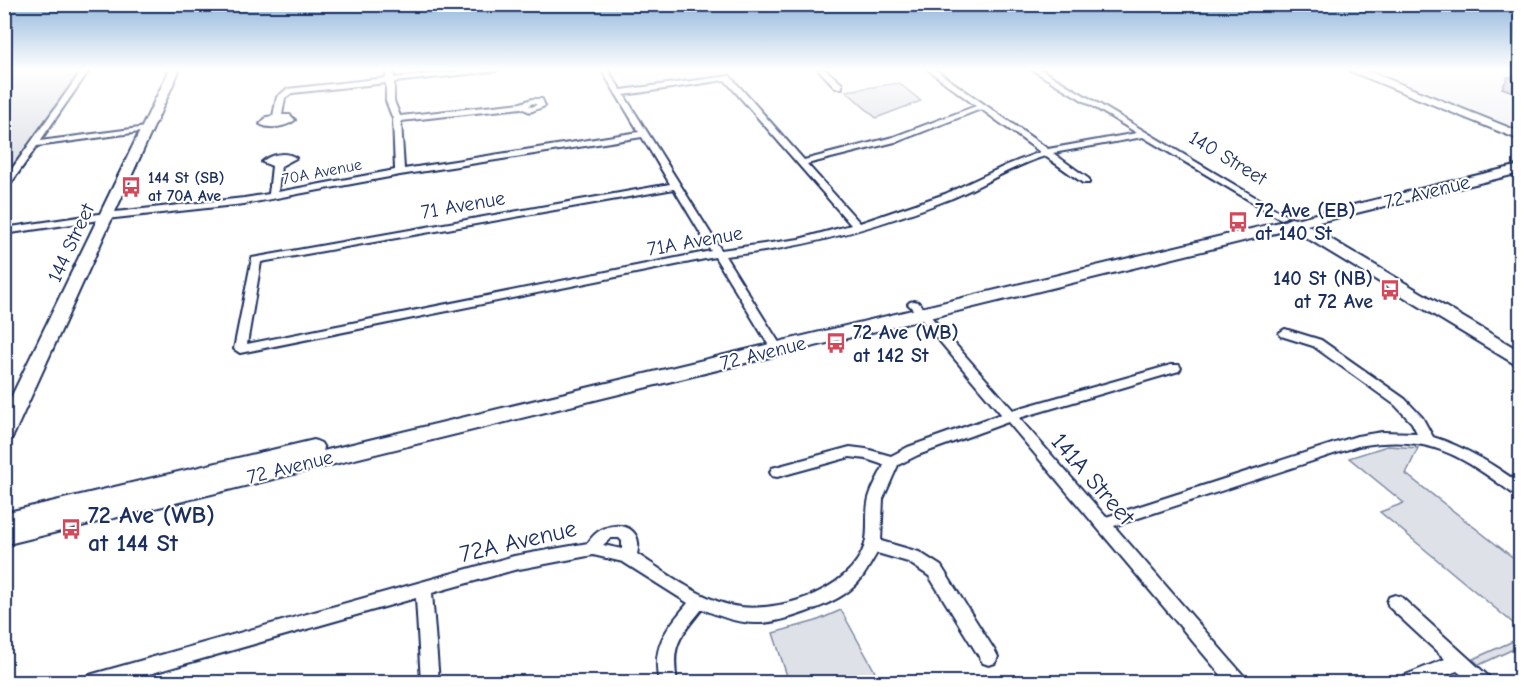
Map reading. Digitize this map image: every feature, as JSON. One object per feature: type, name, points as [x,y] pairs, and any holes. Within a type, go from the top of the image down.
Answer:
[{"type":"main road","name":"144 Street","points":[[4,434],[160,101]]},
{"type":"main road","points":[[1434,101],[1521,136]]},
{"type":"main road","points":[[1444,101],[1521,132]]},
{"type":"main road","name":"72 Avenue","points":[[4,536],[774,344],[1288,220],[1521,160]]},
{"type":"main road","name":"72 Avenue","points":[[1288,220],[1521,169]]},
{"type":"main road","name":"140 Street","points":[[1288,220],[1521,359]]},
{"type":"main road","name":"72 Avenue","points":[[4,522],[774,344]]},
{"type":"street","points":[[4,187],[64,101]]},
{"type":"street","points":[[277,118],[280,101]]},
{"type":"street","points":[[390,101],[397,119],[400,172]]},
{"type":"street","points":[[623,101],[774,344]]},
{"type":"street","points":[[747,101],[858,227]]},
{"type":"street","points":[[975,101],[1086,181]]},
{"type":"street","name":"140 Street","points":[[1090,101],[1288,220]]},
{"type":"street","points":[[397,119],[523,105]]},
{"type":"street","points":[[801,163],[896,140],[982,106]]},
{"type":"street","points":[[35,144],[147,129]]},
{"type":"street","name":"70A Avenue","points":[[4,231],[273,196],[400,172],[644,134]]},
{"type":"street","name":"71A Avenue","points":[[240,349],[718,254],[732,254],[858,227],[958,192],[1047,152],[1146,134]]},
{"type":"street","points":[[273,196],[277,165]]},
{"type":"street","name":"71 Avenue","points":[[240,349],[256,260],[675,186]]},
{"type":"street","name":"141A Street","points":[[919,309],[1238,682]]},
{"type":"street","points":[[1285,333],[1317,343],[1400,402],[1417,420],[1427,439]]},
{"type":"street","points":[[777,472],[850,452],[860,452],[892,462],[913,451],[1011,417],[1175,368]]},
{"type":"street","points":[[1102,524],[1357,441],[1393,436],[1427,439],[1465,454],[1521,491]]},
{"type":"street","name":"72A Avenue","points":[[93,682],[542,556],[593,549],[628,556],[699,601],[729,612],[757,616],[778,613],[807,605],[830,595],[845,585],[859,570],[873,545],[876,499],[892,462]]},
{"type":"street","points":[[873,545],[913,557],[935,572],[989,657]]},
{"type":"street","points":[[424,590],[430,682]]},
{"type":"street","points":[[668,682],[664,661],[668,643],[699,601]]},
{"type":"street","points":[[1395,602],[1482,682]]},
{"type":"street","points":[[1409,682],[1459,662]]},
{"type":"shaded area","points":[[4,101],[59,101],[5,178]]},
{"type":"shaded area","points":[[857,101],[921,101],[876,118]]},
{"type":"shaded area","points":[[1447,101],[1520,101],[1520,130]]},
{"type":"shaded area","points":[[1387,446],[1418,448],[1406,474],[1520,563],[1520,629],[1380,512],[1404,503],[1349,458]]},
{"type":"shaded area","points":[[841,610],[879,682],[789,682],[773,633],[816,621]]},
{"type":"shaded area","points":[[1520,638],[1520,646],[1479,665],[1473,659]]},
{"type":"place","name":"144 St (SB) at 70A Ave","points":[[131,187]]},
{"type":"place","name":"72 Ave (EB) at 140 St","points":[[1238,222]]},
{"type":"place","name":"140 St (NB) at 72 Ave","points":[[1390,290]]},
{"type":"place","name":"72 Ave (WB) at 142 St","points":[[836,343]]},
{"type":"place","name":"72 Ave (WB) at 144 St","points":[[71,529]]}]
